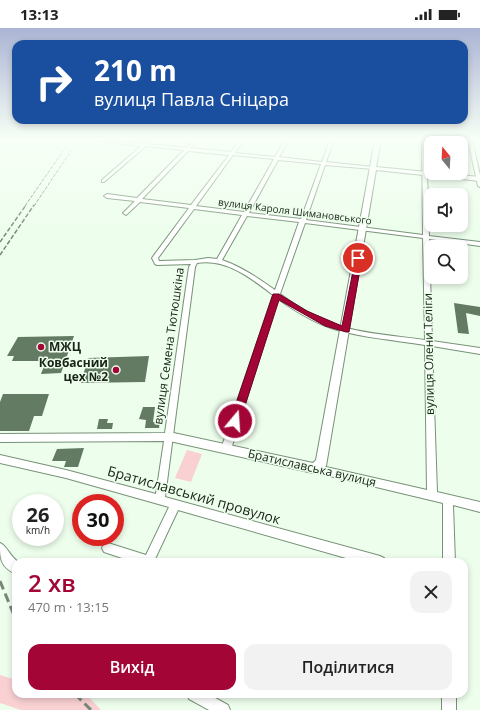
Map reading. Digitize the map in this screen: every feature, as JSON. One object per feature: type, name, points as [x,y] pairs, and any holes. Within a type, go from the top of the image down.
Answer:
[{"type":"street","points":[[104,181],[114,172]]},
{"type":"street","points":[[126,213],[166,172]]},
{"type":"street","points":[[195,262],[156,263],[155,258],[218,172]]},
{"type":"street","points":[[269,172],[219,261],[244,272],[266,285],[276,296],[328,324],[346,330],[480,351]]},
{"type":"street","points":[[226,449],[276,296],[320,172]]},
{"type":"street","points":[[313,468],[319,466],[322,462],[372,172]]},
{"type":"street","points":[[406,172],[424,174]]},
{"type":"street","points":[[468,179],[480,181]]},
{"type":"street","name":"вулиця Олени Теліги","points":[[425,180],[428,237],[432,496]]},
{"type":"street","name":"вулиця Кароля Шимановського","points":[[108,196],[480,244]]},
{"type":"street","name":"вулиця Семена Тютюшкіна","points":[[160,500],[192,267],[195,262],[219,261]]},
{"type":"street","name":"Братиславська вулиця","points":[[0,438],[169,437],[313,468],[480,507]]},
{"type":"street","name":"Братиславський провулок","points":[[0,459],[66,474],[366,558]]},
{"type":"street","points":[[448,500],[449,558]]},
{"type":"street","points":[[152,558],[175,505]]},
{"type":"street","points":[[0,548],[7,561],[12,565]]},
{"type":"street","points":[[108,548],[138,558]]},
{"type":"street","points":[[201,698],[223,710]]},
{"type":"street","points":[[449,698],[449,710]]},
{"type":"shaded area","points":[[187,450],[202,454],[191,482],[175,478]]},
{"type":"shaded area","points":[[0,675],[12,679],[12,698],[90,698],[101,710],[21,710],[0,703]]},
{"type":"building","points":[[454,303],[480,307],[480,316],[466,313],[469,334],[458,333]]},
{"type":"building","name":"МЖЦ","points":[[74,336],[61,373],[41,374],[46,361],[12,361],[14,356],[7,356],[18,337]]},
{"type":"building","name":"Ковбасний цех №2","points":[[149,356],[145,382],[81,383],[88,358]]},
{"type":"building","points":[[3,394],[49,394],[42,416],[34,416],[29,431],[0,431],[0,402]]},
{"type":"building","points":[[143,407],[155,407],[153,422],[160,422],[159,428],[145,428],[146,420],[139,419]]},
{"type":"building","points":[[99,419],[108,419],[107,423],[113,423],[112,429],[97,429]]},
{"type":"building","points":[[84,448],[78,467],[64,467],[66,461],[52,461],[57,449]]},
{"type":"railway","points":[[25,206],[49,172]]},
{"type":"railway","points":[[34,206],[57,172]]},
{"type":"railway","points":[[0,242],[26,205]]},
{"type":"railway","points":[[0,255],[34,205]]},
{"type":"railway","points":[[0,581],[12,610]]},
{"type":"railway","points":[[79,698],[91,710]]},
{"type":"place","name":"МЖЦ","points":[[41,347]]},
{"type":"place","name":"Ковбасний цех №2","points":[[116,370]]},
{"type":"route","points":[[235,421],[276,296],[328,324],[346,330],[358,258]]}]
